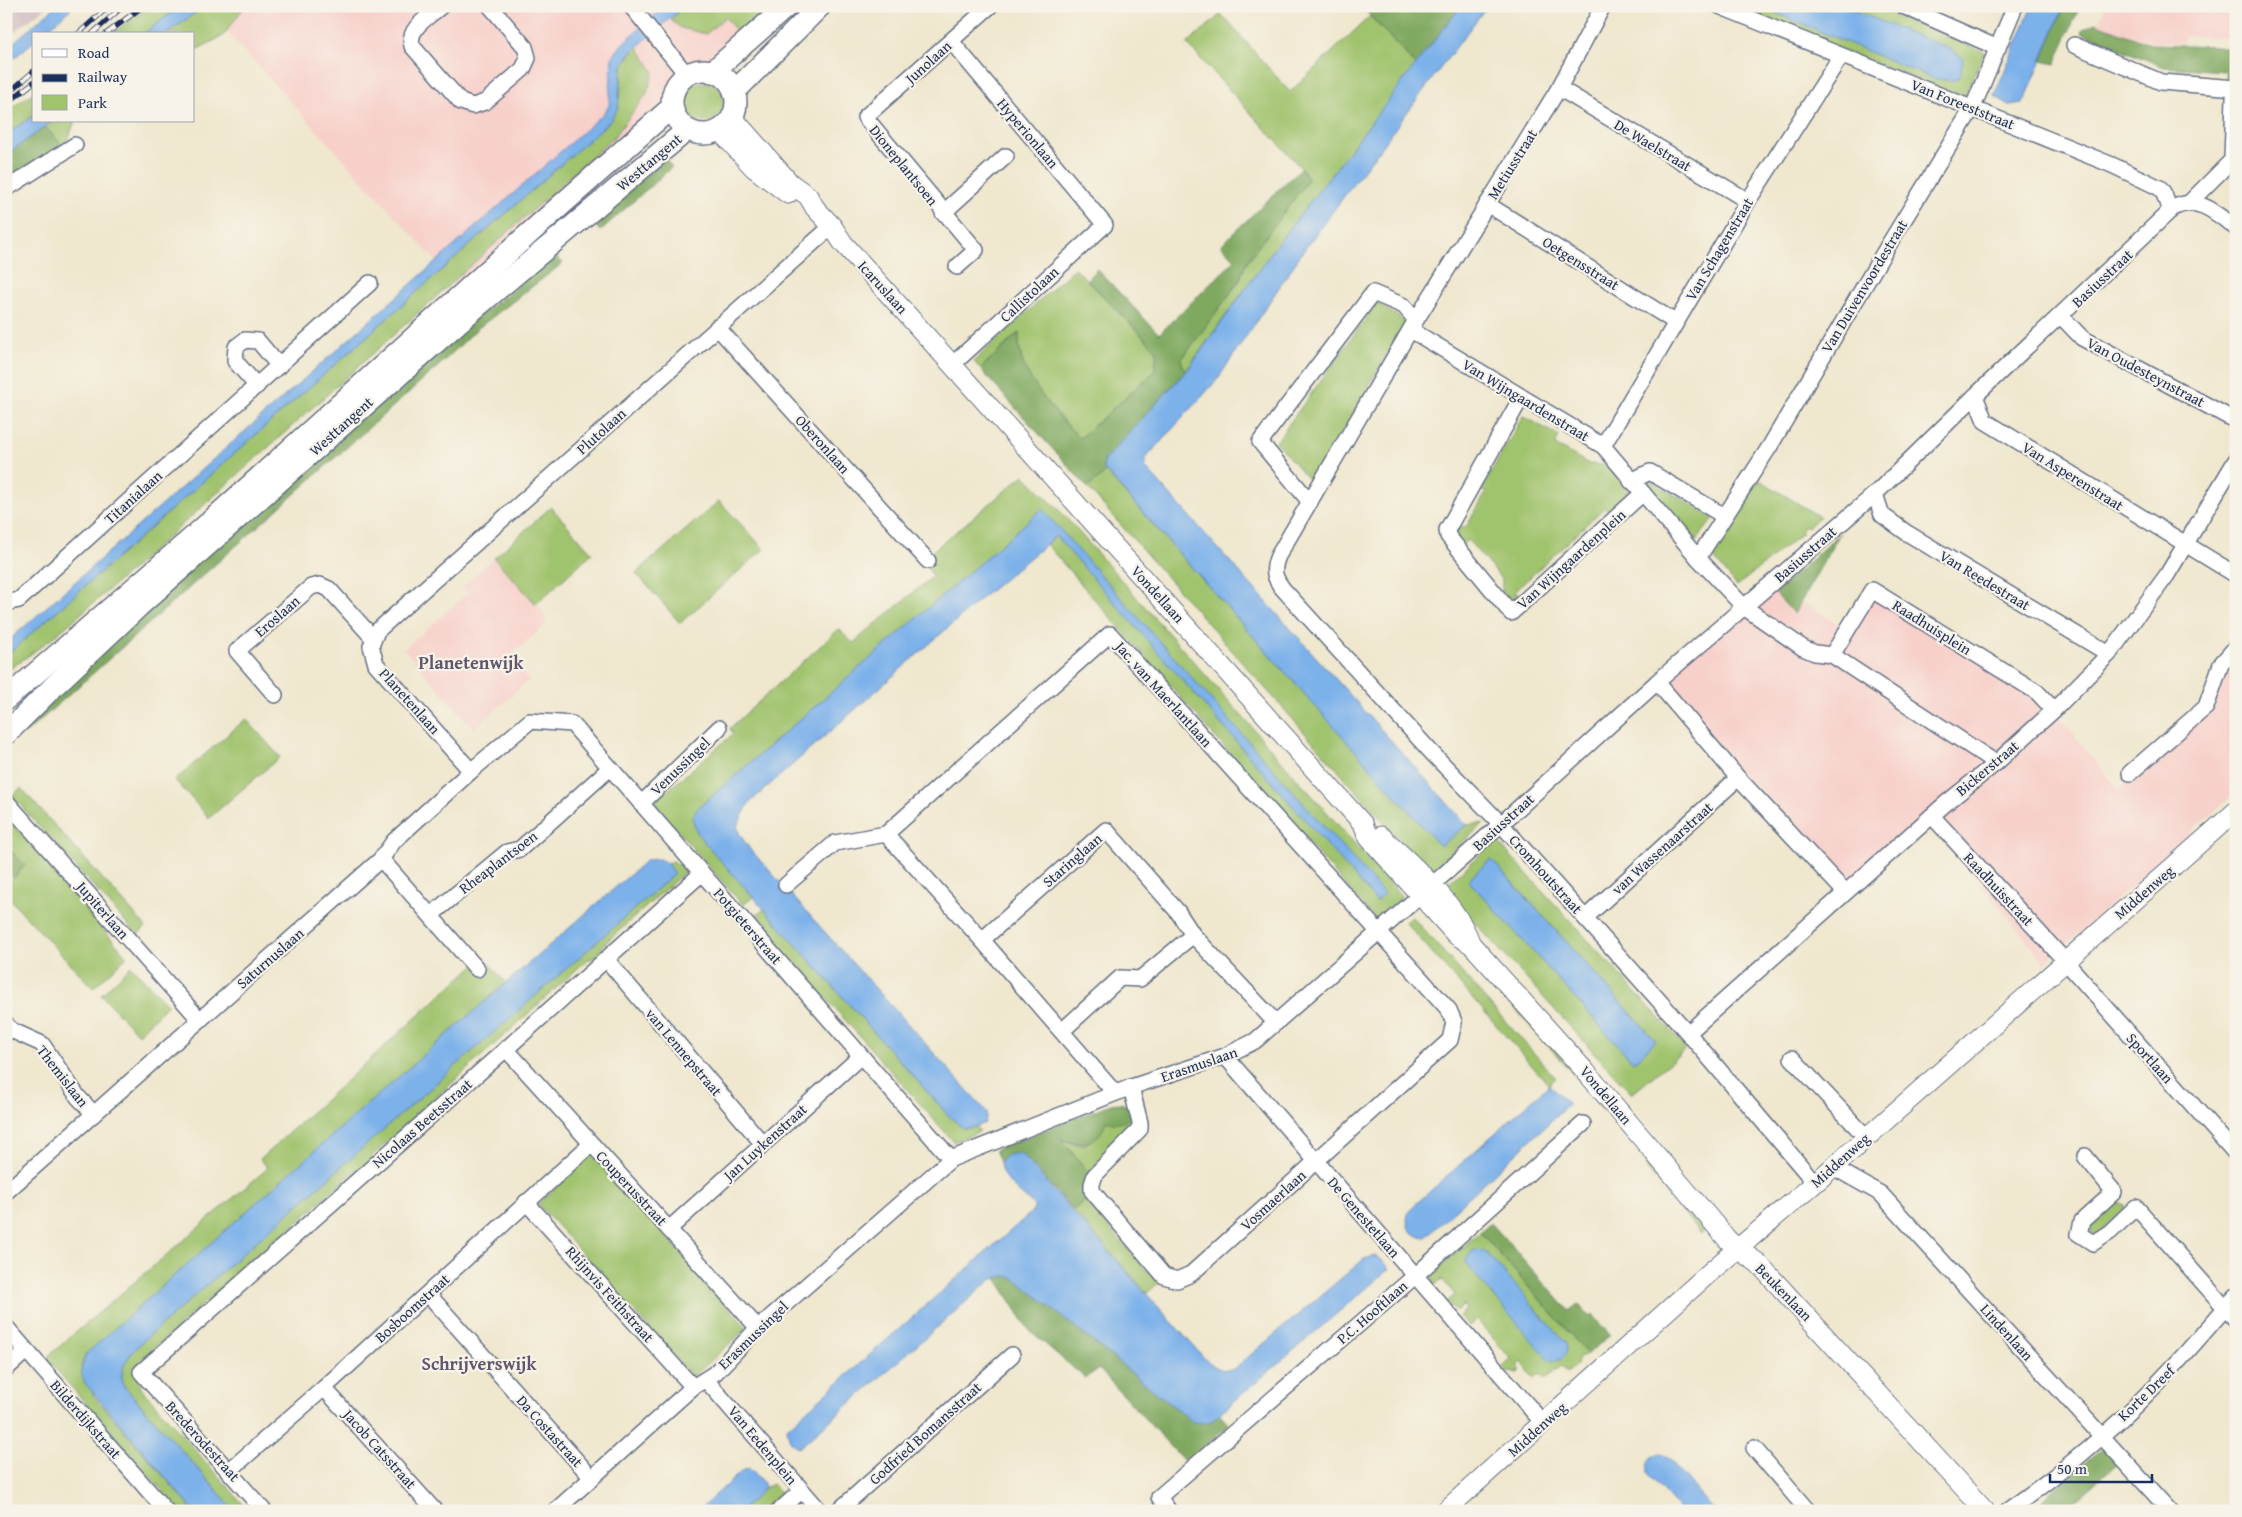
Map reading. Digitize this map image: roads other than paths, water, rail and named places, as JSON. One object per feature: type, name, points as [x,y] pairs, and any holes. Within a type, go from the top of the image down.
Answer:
[{"type":"main road","points":[[712,72],[786,6]]},
{"type":"main road","points":[[734,92],[820,6]]},
{"type":"main road","points":[[695,72],[712,72],[723,77],[734,92],[736,105],[726,124],[703,134],[687,130],[677,120],[672,107],[675,89],[687,75],[695,72]]},
{"type":"main road","name":"Westtangent","points":[[6,699],[155,571],[672,107]]},
{"type":"main road","name":"Westtangent","points":[[6,734],[139,606],[330,436],[467,315],[687,130]]},
{"type":"street","points":[[441,6],[414,30],[411,35],[412,46],[461,102],[473,106],[485,102],[523,70],[528,58],[525,47],[490,6]]},
{"type":"street","points":[[631,6],[687,75]]},
{"type":"street","name":"Junolaan","points":[[865,117],[990,6]]},
{"type":"street","name":"Metiusstraat","points":[[1274,570],[1278,556],[1414,325],[1559,88],[1603,6]]},
{"type":"street","name":"Van Foreeststraat","points":[[1719,6],[1973,107],[2153,184],[2164,194],[2170,211]]},
{"type":"street","points":[[1903,6],[1998,48]]},
{"type":"street","name":"Van Duivenvoordestraat","points":[[1698,558],[1770,446],[1888,244],[1973,107],[2015,6]]},
{"type":"street","name":"Hyperionlaan","points":[[951,41],[1105,225]]},
{"type":"street","points":[[2074,45],[2161,82],[2236,90],[2234,97],[2232,160],[2190,202]]},
{"type":"street","name":"Van Schagenstraat","points":[[1603,446],[1748,201],[1841,56]]},
{"type":"street","name":"De Waelstraat","points":[[1559,88],[1748,201]]},
{"type":"street","name":"Dioneplantsoen","points":[[865,117],[943,213],[976,250],[957,267]]},
{"type":"street","name":"Icaruslaan","points":[[726,124],[790,183],[808,196],[815,208],[832,226],[843,243],[953,364]]},
{"type":"street","points":[[6,189],[75,145]]},
{"type":"street","name":"Dioneplantsoen","points":[[943,213],[1006,156]]},
{"type":"street","points":[[2170,211],[2180,204],[2190,202],[2202,204],[2236,228]]},
{"type":"street","name":"Oetgensstraat","points":[[1487,204],[1676,322]]},
{"type":"street","name":"Basiusstraat","points":[[1426,891],[1657,682],[1875,494],[2170,211]]},
{"type":"street","name":"Callistolaan","points":[[953,364],[1105,225]]},
{"type":"street","name":"Plutolaan","points":[[373,638],[383,624],[832,226]]},
{"type":"street","name":"Titanialaan","points":[[6,603],[19,600],[370,284]]},
{"type":"street","points":[[1310,502],[1260,442],[1373,293],[1404,306],[1414,325]]},
{"type":"street","name":"Van Oudesteynstraat","points":[[2061,316],[2082,338],[2236,421]]},
{"type":"street","name":"Van Wijngaardenstraat","points":[[1414,325],[1521,398],[1603,446],[1698,558],[1744,606]]},
{"type":"street","name":"Oberonlaan","points":[[717,327],[928,561]]},
{"type":"street","points":[[257,386],[235,361],[236,347],[244,340],[258,341],[279,366]]},
{"type":"street","name":"Vondellaan","points":[[953,364],[1363,824],[1377,832],[1410,862],[1426,891],[1465,928],[1471,944],[1586,1072],[1737,1249]]},
{"type":"street","name":"Van Asperenstraat","points":[[1975,396],[1985,421],[2184,545],[2236,575]]},
{"type":"street","name":"Van Wijngaardenplein","points":[[1521,398],[1447,530],[1448,536],[1511,613],[1643,493]]},
{"type":"street","name":"Bickerstraat","points":[[1688,1033],[1844,892],[2054,710],[2109,654],[2167,575],[2236,460]]},
{"type":"street","points":[[1632,480],[1650,472],[1724,516]]},
{"type":"street","name":"Van Reedestraat","points":[[1875,494],[1882,515],[1907,533],[2109,654]]},
{"type":"street","name":"Cromhoutstraat","points":[[1274,570],[1275,577],[1283,589],[1432,753],[1501,824],[1688,1033],[1815,1183]]},
{"type":"street","name":"Eroslaan","points":[[275,695],[237,651],[311,587],[320,585],[329,589],[373,638]]},
{"type":"street","name":"Raadhuisplein","points":[[1832,655],[1872,590],[2037,692],[2054,710]]},
{"type":"street","points":[[1744,606],[1803,648],[1816,653],[1832,655],[1996,762]]},
{"type":"street","name":"Jac. van Maerlantlaan","points":[[886,834],[1110,634],[1379,931]]},
{"type":"street","name":"Planetenlaan","points":[[373,638],[372,655],[376,664],[471,770]]},
{"type":"street","points":[[2130,773],[2206,707],[2221,664],[2236,647]]},
{"type":"street","points":[[1657,682],[1738,778],[1844,892]]},
{"type":"street","name":"Saturnuslaan","points":[[6,1192],[381,859],[394,841],[471,770],[530,721]]},
{"type":"street","name":"Potgieterstraat","points":[[530,721],[572,724],[951,1159]]},
{"type":"street","name":"Venussingel","points":[[641,804],[719,728]]},
{"type":"street","name":"Rheaplantsoen","points":[[431,915],[507,852],[520,849],[610,768]]},
{"type":"street","name":"van Wassenaarstraat","points":[[1585,918],[1738,778]]},
{"type":"street","name":"Jupiterlaan","points":[[6,801],[200,1020]]},
{"type":"street","name":"Middenweg","points":[[1445,1511],[1737,1249],[1815,1183],[2236,811]]},
{"type":"street","name":"Raadhuisstraat","points":[[1932,816],[2065,961]]},
{"type":"street","name":"Staringlaan","points":[[982,940],[1106,830],[1178,912],[1193,935],[1276,1023]]},
{"type":"street","points":[[786,885],[835,843],[886,834],[982,940],[1115,1093]]},
{"type":"street","points":[[381,859],[477,968]]},
{"type":"street","name":"Nicolaas Beetsstraat","points":[[141,1372],[702,873]]},
{"type":"street","name":"Erasmuslaan","points":[[951,1159],[1115,1093],[1225,1056],[1248,1046],[1426,891]]},
{"type":"street","name":"Vosmaerlaan","points":[[1131,1087],[1140,1129],[1095,1175],[1092,1191],[1164,1276],[1177,1280],[1192,1274],[1450,1040],[1454,1022],[1449,1010],[1379,931]]},
{"type":"street","points":[[1062,1031],[1120,978],[1140,979],[1193,935]]},
{"type":"street","name":"van Lennepstraat","points":[[606,959],[763,1144]]},
{"type":"street","name":"Sportlaan","points":[[2065,961],[2236,1154]]},
{"type":"street","name":"Themislaan","points":[[6,1024],[11,1030],[42,1044],[78,1097],[94,1114]]},
{"type":"street","name":"Couperusstraat","points":[[506,1049],[758,1328]]},
{"type":"street","name":"Jan Luykenstraat","points":[[669,1229],[861,1056]]},
{"type":"street","name":"De Genestetlaan","points":[[1225,1056],[1543,1423]]},
{"type":"street","points":[[1792,1058],[1866,1137]]},
{"type":"street","name":"P.C. Hooftlaan","points":[[1169,1511],[1159,1497],[1415,1276],[1583,1124]]},
{"type":"street","name":"Bosboomstraat","points":[[230,1470],[324,1388],[591,1144]]},
{"type":"street","points":[[2085,1156],[2114,1192],[2136,1207],[2236,1320]]},
{"type":"street","name":"Erasmussingel","points":[[555,1511],[730,1358],[758,1328],[951,1159]]},
{"type":"street","name":"Lindenlaan","points":[[1833,1167],[1881,1194],[2170,1511]]},
{"type":"street","points":[[2114,1192],[2082,1220],[2078,1234],[2093,1243],[2110,1232],[2136,1207]]},
{"type":"street","name":"Rhijnvis Feithstraat","points":[[526,1202],[700,1383]]},
{"type":"street","name":"Beukenlaan","points":[[1737,1249],[1749,1273],[1974,1511]]},
{"type":"street","name":"Beukenlaan","points":[[1737,1249],[1758,1263],[1985,1511]]},
{"type":"street","name":"Da Costastraat","points":[[428,1294],[592,1478]]},
{"type":"street","name":"Korte Dreef","points":[[2007,1511],[2050,1482],[2102,1436],[2171,1370],[2236,1296]]},
{"type":"street","name":"Bilderdijkstraat","points":[[6,1326],[166,1511]]},
{"type":"street","points":[[6,1369],[26,1351]]},
{"type":"street","name":"Godfried Bomansstraat","points":[[838,1511],[1012,1355]]},
{"type":"street","name":"Brederodestraat","points":[[141,1372],[230,1470],[264,1511]]},
{"type":"street","name":"Van Eedenplein","points":[[700,1383],[820,1511]]},
{"type":"street","name":"Jacob Catsstraat","points":[[324,1388],[435,1511]]},
{"type":"street","points":[[1754,1448],[1808,1511]]},
{"type":"street","name":"Korte Dreef","points":[[2026,1511],[2050,1482]]},
{"type":"street","points":[[779,1511],[801,1491]]},
{"type":"water","points":[[56,6],[74,6],[44,32],[32,32],[32,43],[6,65],[6,49]]},
{"type":"water","points":[[181,6],[204,6],[170,32],[146,32]]},
{"type":"water","points":[[665,6],[687,6],[630,53],[622,66],[618,108],[610,121],[6,656],[6,643],[603,114],[609,106],[612,58],[622,44]]},
{"type":"water","points":[[1461,6],[1487,6],[1306,247],[1217,380],[1146,458],[1145,467],[1467,825],[1440,846],[1103,468],[1105,459],[1189,368],[1276,246]]},
{"type":"water","points":[[1759,6],[1843,6],[1950,49],[1963,58],[1960,77],[1952,81],[1932,78]]},
{"type":"water","points":[[2032,6],[2064,6],[2026,98],[2022,103],[2010,105],[1994,96]]},
{"type":"water","points":[[32,116],[32,122],[52,122],[6,155],[6,135]]},
{"type":"water","points":[[1042,509],[1384,894],[1377,902],[1056,536],[985,595],[749,803],[737,826],[740,835],[749,848],[987,1112],[985,1123],[971,1128],[963,1128],[948,1115],[704,842],[697,832],[692,818],[698,808]]},
{"type":"water","points":[[659,859],[667,863],[674,874],[141,1343],[125,1363],[122,1373],[124,1386],[235,1511],[194,1511],[85,1383],[82,1365],[86,1354],[346,1123],[647,860]]},
{"type":"water","points":[[1491,859],[1656,1041],[1633,1062],[1468,880]]},
{"type":"water","points":[[1549,1085],[1569,1104],[1425,1238],[1415,1235],[1409,1229],[1407,1221],[1409,1210]]},
{"type":"water","points":[[1020,1153],[1205,1359],[1222,1369],[1234,1369],[1364,1259],[1375,1256],[1384,1261],[1389,1269],[1211,1421],[1204,1423],[1193,1422],[1015,1279],[1008,1276],[1000,1277],[991,1280],[799,1448],[790,1442],[787,1428],[1034,1210],[1034,1205],[1012,1186],[1001,1169],[1000,1162],[1007,1155]]},
{"type":"water","points":[[1473,1250],[1485,1251],[1566,1343],[1567,1351],[1563,1358],[1556,1361],[1548,1359],[1468,1267],[1466,1260]]},
{"type":"water","points":[[1659,1453],[1667,1457],[1715,1511],[1681,1511],[1647,1473],[1649,1461]]},
{"type":"water","points":[[749,1468],[764,1483],[765,1488],[741,1511],[698,1511],[742,1471]]},
{"type":"railway","points":[[80,32],[109,6]]},
{"type":"railway","points":[[94,32],[123,6]]},
{"type":"railway","points":[[109,32],[143,6]]},
{"type":"railway","points":[[6,95],[32,73]]},
{"type":"railway","points":[[6,104],[32,84]]},
{"type":"district","name":"Planetenwijk","points":[[471,662]]},
{"type":"district","name":"Schrijverswijk","points":[[479,1363]]}]
